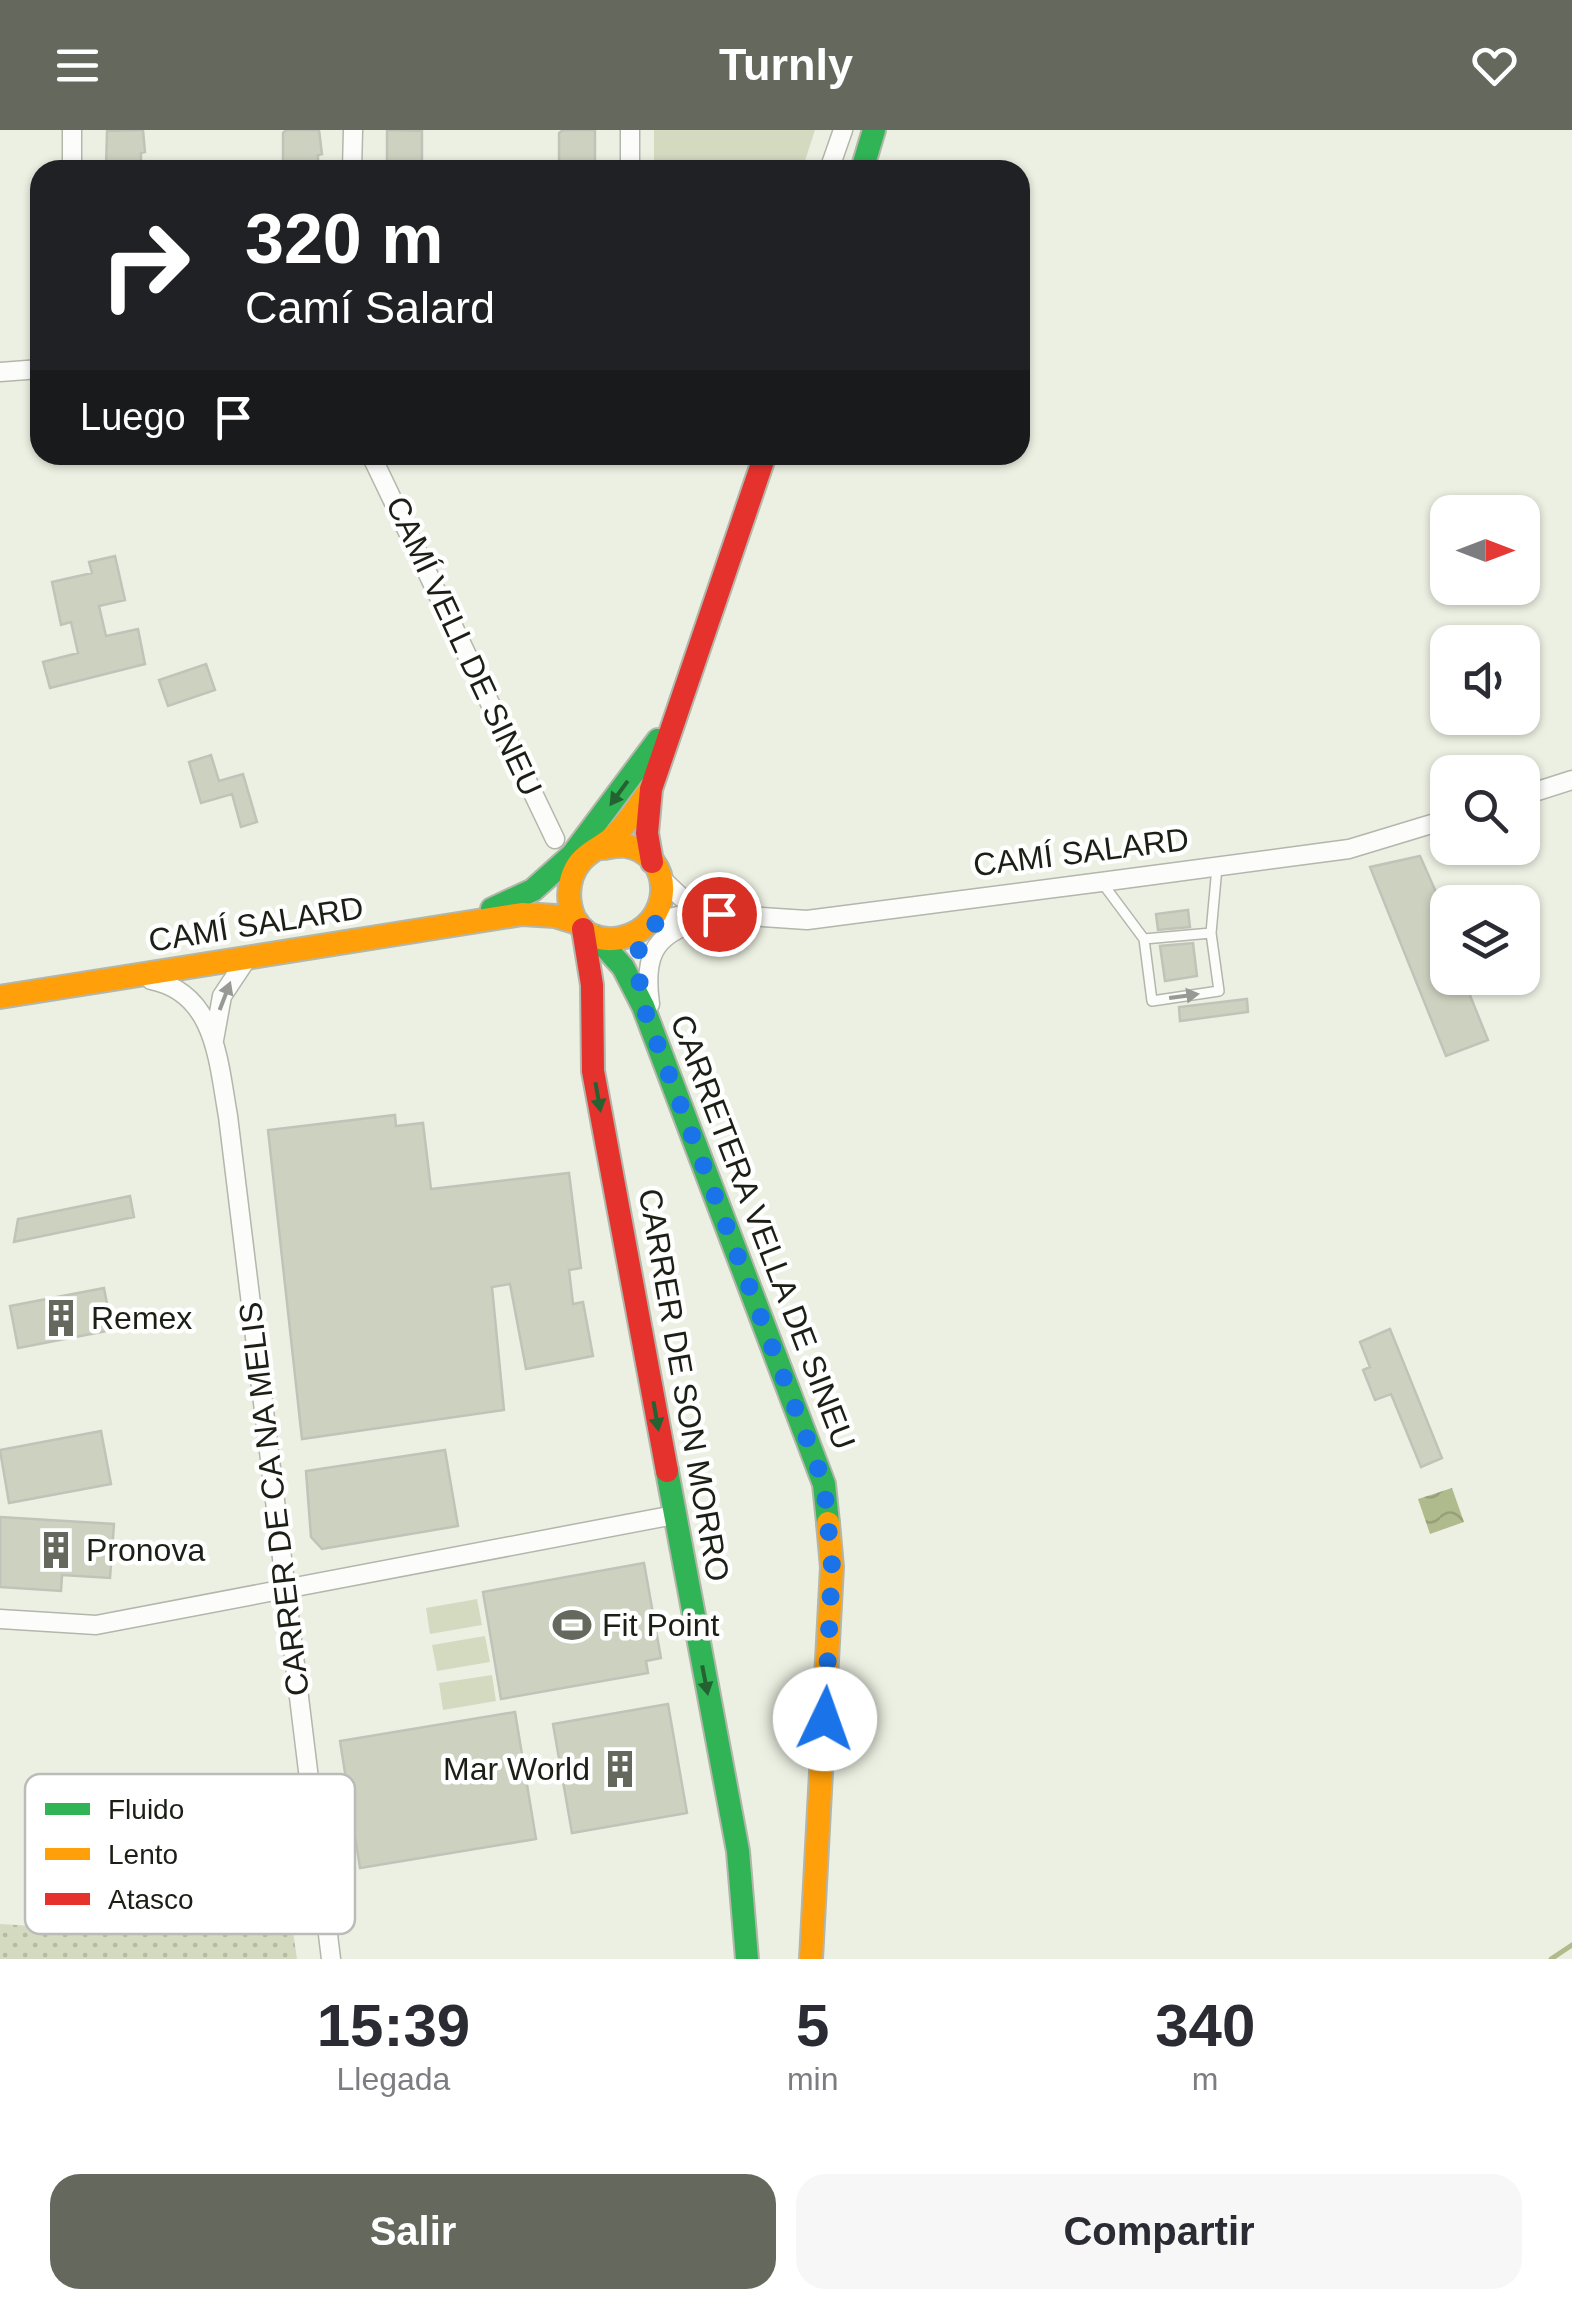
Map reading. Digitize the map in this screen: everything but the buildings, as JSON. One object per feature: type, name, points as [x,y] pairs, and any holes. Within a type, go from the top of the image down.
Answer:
[{"type":"main road","points":[[865,160],[874,130]]},
{"type":"main road","points":[[651,789],[603,848],[580,862],[569,883],[570,904],[586,930],[622,939],[650,925],[664,897],[646,833],[651,789],[762,465]]},
{"type":"main road","points":[[449,926],[533,890],[552,875],[595,826],[677,714]]},
{"type":"main road","points":[[603,848],[625,846],[636,850],[657,870]]},
{"type":"main road","name":"CAMÍ SALARD","points":[[522,914],[569,883]]},
{"type":"main road","name":"CAMÍ SALARD","points":[[0,997],[522,914],[556,916],[586,930]]},
{"type":"main road","name":"CARRETERA VELLA DE SINEU","points":[[643,1006],[636,967],[639,945],[650,925]]},
{"type":"main road","name":"CARRETERA VELLA DE SINEU","points":[[586,930],[623,968],[643,1006],[824,1484],[832,1566],[811,1959]]},
{"type":"main road","name":"CARRER DE SON MORRO","points":[[586,930],[593,1072],[738,1851],[746,1959]]},
{"type":"street","points":[[72,130],[72,160]]},
{"type":"street","points":[[352,160],[353,130]]},
{"type":"street","points":[[630,130],[630,160]]},
{"type":"street","points":[[833,160],[844,130]]},
{"type":"street","points":[[0,372],[30,370]]},
{"type":"street","name":"CAMÍ VELL DE SINEU","points":[[375,465],[554,839]]},
{"type":"street","points":[[1540,790],[1572,780]]},
{"type":"street","name":"CAMÍ SALARD","points":[[650,925],[678,916],[719,914],[807,920],[1348,849],[1430,824]]},
{"type":"street","name":"CAMÍ SALARD","points":[[657,870],[692,904],[719,914]]},
{"type":"street","points":[[654,1036],[647,982],[650,957],[658,942],[674,928],[742,916]]},
{"type":"street","name":"CARRER DE CA NA MELIS","points":[[214,1040],[222,996],[248,957]]},
{"type":"street","name":"CARRER DE CA NA MELIS","points":[[131,976],[172,984],[192,998],[214,1040],[228,1116],[308,1774]]},
{"type":"street","points":[[0,1619],[96,1625],[674,1515]]},
{"type":"street","name":"CARRER DE CA NA MELIS","points":[[329,1934],[332,1959]]},
{"type":"lane","points":[[1101,882],[1144,939],[1152,1001],[1219,991],[1211,933],[1217,867]]},
{"type":"lane","points":[[1144,939],[1211,933]]},
{"type":"shaded area","points":[[654,130],[815,130],[805,160],[654,160]]},
{"type":"shaded area","points":[[477,1599],[482,1625],[430,1634],[426,1608]]},
{"type":"shaded area","points":[[485,1636],[490,1662],[437,1671],[432,1645]]},
{"type":"shaded area","points":[[492,1675],[496,1701],[443,1710],[439,1683]]},
{"type":"shaded area","points":[[0,1924],[25,1925],[25,1934],[293,1934],[297,1959],[0,1959]]},
{"type":"water","points":[[1452,1488],[1464,1522],[1430,1534],[1418,1499]]},
{"type":"waterway","points":[[1551,1959],[1572,1945]]},
{"type":"traffic: fast","points":[[865,160],[874,130]]},
{"type":"traffic: fast","points":[[492,909],[533,890],[572,855],[658,740]]},
{"type":"traffic: fast","points":[[596,937],[623,967],[643,1006],[824,1484],[828,1523]]},
{"type":"traffic: fast","points":[[667,1471],[738,1851],[747,1959]]},
{"type":"traffic: slow","points":[[603,848],[626,846],[642,852],[660,875],[659,906],[651,920],[639,931],[621,938],[598,938],[582,929],[572,911],[571,879],[581,861],[613,837],[650,790]]},
{"type":"traffic: slow","points":[[0,997],[522,914],[555,916],[578,923]]},
{"type":"traffic: slow","points":[[811,1959],[832,1567],[828,1523]]},
{"type":"traffic: jam","points":[[652,862],[647,833],[651,789],[762,465]]},
{"type":"traffic: jam","points":[[583,929],[592,985],[593,1071],[667,1471]]},
{"type":"place","name":"Remex","points":[[61,1318]]},
{"type":"place","name":"Pronova","points":[[56,1550]]},
{"type":"place","name":"Fit Point","points":[[572,1625]]},
{"type":"place","name":"Mar World","points":[[620,1769]]},
{"type":"route","points":[[719,914],[678,916],[654,922],[646,928],[639,945],[636,967],[643,1006],[824,1484],[832,1566],[825,1719]]}]
